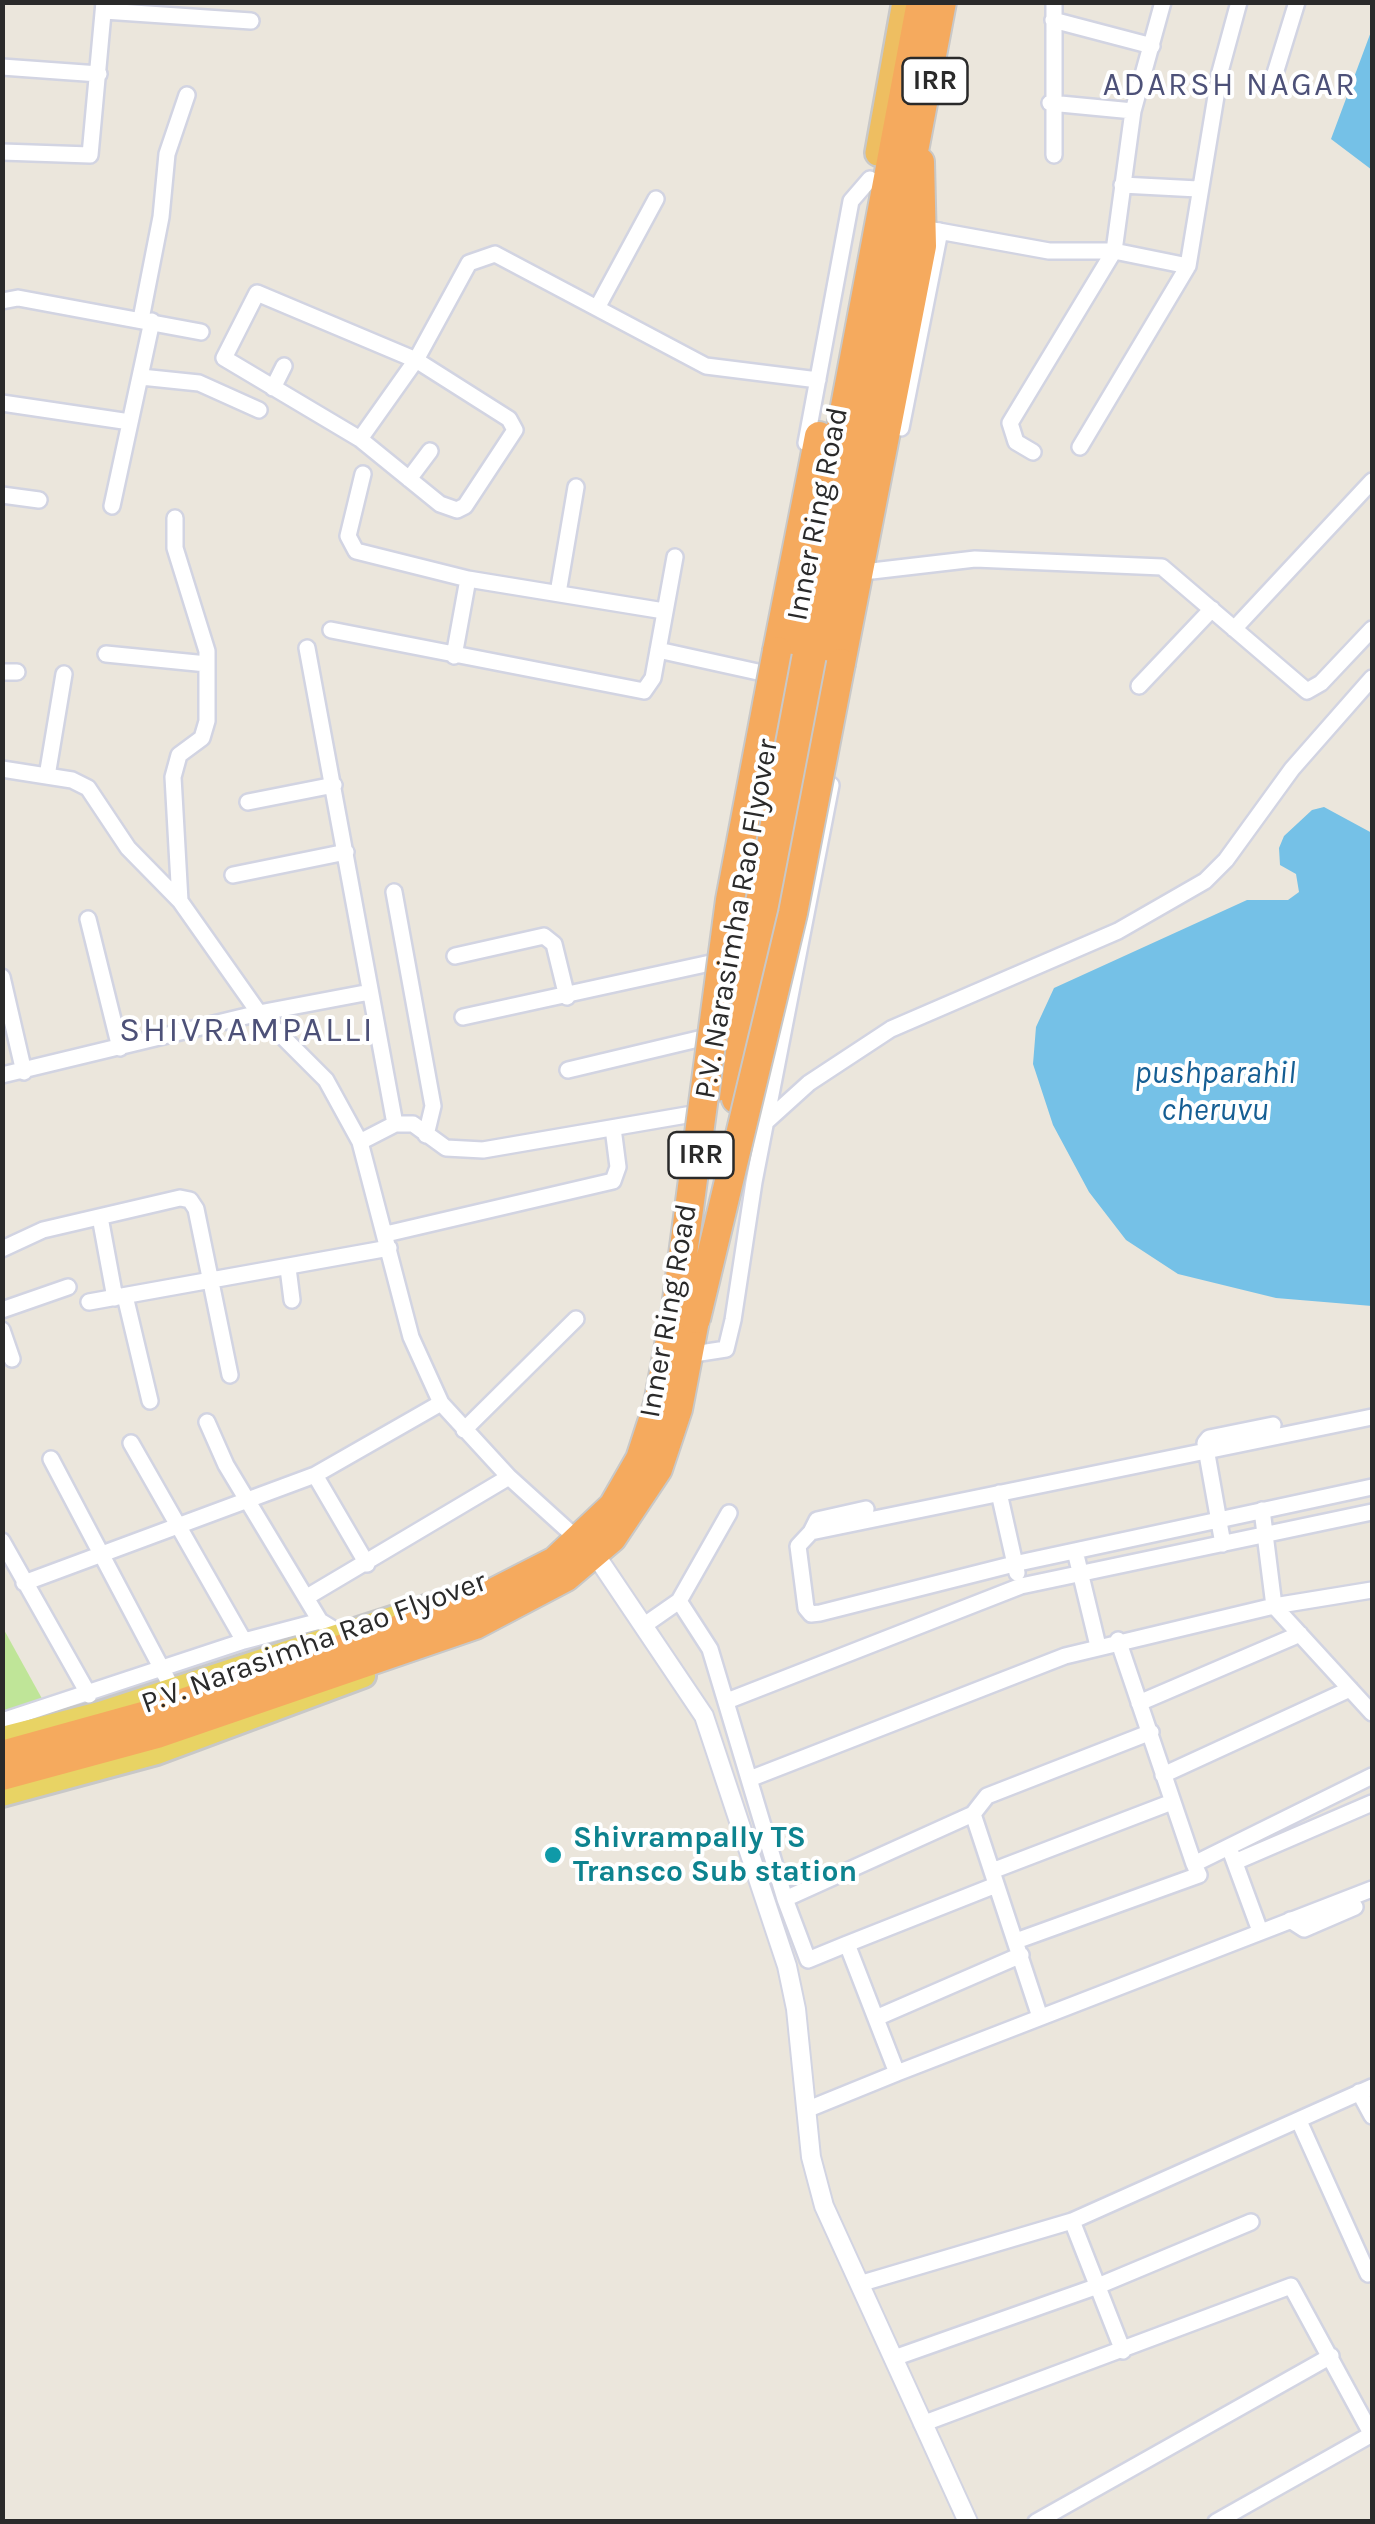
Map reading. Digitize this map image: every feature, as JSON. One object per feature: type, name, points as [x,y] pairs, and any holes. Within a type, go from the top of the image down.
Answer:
[{"type":"highway","name":"Inner Ring Road","points":[[874,166],[905,2]]},
{"type":"highway","name":"P.V. Narasimha Rao Flyover","points":[[2,1776],[157,1734],[475,1625],[566,1577],[612,1538],[658,1469],[678,1409],[685,1317],[921,2]]},
{"type":"highway","name":"P.V. Narasimha Rao Flyover","points":[[2,1755],[150,1714],[467,1606],[555,1561],[613,1506],[640,1459],[685,1317],[942,2]]},
{"type":"highway","name":"Inner Ring Road","points":[[920,160],[951,2]]},
{"type":"highway","points":[[685,1317],[782,962],[932,230],[920,160]]},
{"type":"highway","points":[[685,1317],[730,900],[778,673],[874,166]]},
{"type":"main road","name":"Inner Ring Road","points":[[2,1795],[93,1773],[282,1709],[519,1614],[597,1566],[636,1523],[666,1473],[684,1423],[817,688],[920,160]]},
{"type":"main road","name":"Inner Ring Road","points":[[2,1738],[172,1690],[329,1627],[503,1578],[574,1535],[619,1480],[654,1403],[738,957],[778,673]]},
{"type":"street","points":[[1034,452],[1016,442],[1010,423],[1114,252],[1133,111],[1163,2]]},
{"type":"street","points":[[1080,448],[1188,266],[1220,72],[1239,2]]},
{"type":"street","points":[[1272,80],[1296,2]]},
{"type":"street","points":[[2,152],[90,155],[104,7],[250,21]]},
{"type":"street","points":[[1054,154],[1051,7],[1152,46]]},
{"type":"street","points":[[2,67],[99,74]]},
{"type":"street","points":[[112,506],[140,377],[167,154],[187,95]]},
{"type":"street","points":[[1050,103],[1133,111]]},
{"type":"street","name":"Inner Ring Road","points":[[778,673],[818,380],[850,201],[874,166]]},
{"type":"street","points":[[1122,186],[1198,189]]},
{"type":"street","points":[[597,308],[656,199]]},
{"type":"street","name":"Inner Ring Road","points":[[694,1354],[726,1349],[932,230]]},
{"type":"street","points":[[932,230],[1049,251],[1114,252],[1188,266]]},
{"type":"street","points":[[360,439],[416,360],[468,263],[487,254],[513,262],[706,366],[818,380]]},
{"type":"street","points":[[262,292],[416,360],[509,419],[515,430],[465,506],[457,510],[440,504],[360,439],[273,388],[224,358],[252,297],[262,292]]},
{"type":"street","points":[[2,301],[18,298],[200,332]]},
{"type":"street","points":[[273,388],[284,366]]},
{"type":"street","points":[[140,377],[199,383],[259,410]]},
{"type":"street","points":[[2,403],[130,422]]},
{"type":"street","points":[[409,479],[430,452]]},
{"type":"street","points":[[363,474],[348,536],[356,551],[468,579],[664,610]]},
{"type":"street","points":[[1234,628],[1372,481]]},
{"type":"street","points":[[558,593],[576,488]]},
{"type":"street","points":[[2,495],[39,500]]},
{"type":"street","points":[[174,518],[175,548],[200,624],[207,664],[207,721],[202,738],[179,755],[173,776],[180,901]]},
{"type":"street","points":[[331,630],[637,691],[649,686],[675,557]]},
{"type":"street","points":[[872,571],[975,559],[1149,565],[1174,574],[1307,691],[1321,683],[1372,629]]},
{"type":"street","points":[[454,656],[468,579]]},
{"type":"street","points":[[1139,686],[1212,609]]},
{"type":"street","points":[[308,648],[395,1124]]},
{"type":"street","points":[[106,654],[207,664]]},
{"type":"street","points":[[657,654],[778,673]]},
{"type":"street","points":[[657,654],[778,673]]},
{"type":"street","points":[[46,776],[64,674]]},
{"type":"street","points":[[766,1121],[809,1084],[891,1029],[1118,931],[1204,881],[1226,860],[1292,769],[1372,678]]},
{"type":"street","points":[[817,688],[849,693]]},
{"type":"street","points":[[2,769],[88,788],[128,848],[180,901],[258,1013],[326,1080],[360,1142],[411,1337],[442,1403],[509,1478],[574,1535]]},
{"type":"street","points":[[248,802],[334,786]]},
{"type":"street","points":[[233,875],[346,852]]},
{"type":"street","points":[[394,892],[432,1106],[426,1136]]},
{"type":"street","points":[[88,919],[120,1048]]},
{"type":"street","points":[[455,956],[544,936],[552,940],[567,997]]},
{"type":"street","points":[[463,1017],[738,957]]},
{"type":"street","points":[[2,977],[24,1072]]},
{"type":"street","points":[[2,1075],[258,1013],[370,992]]},
{"type":"street","points":[[568,1070],[724,1033]]},
{"type":"street","points":[[360,1142],[395,1124],[412,1124],[446,1148],[483,1150],[710,1111]]},
{"type":"street","points":[[88,1302],[288,1268],[612,1181],[618,1166],[614,1128]]},
{"type":"street","points":[[2,1250],[43,1230],[180,1198],[190,1200],[196,1210],[230,1374]]},
{"type":"street","points":[[100,1217],[150,1401]]},
{"type":"street","points":[[288,1268],[292,1300]]},
{"type":"street","points":[[2,1310],[68,1287]]},
{"type":"street","points":[[464,1430],[576,1318]]},
{"type":"street","points":[[2,1330],[12,1359]]},
{"type":"street","points":[[24,1583],[315,1476],[442,1403]]},
{"type":"street","points":[[812,1532],[1372,1417]]},
{"type":"street","points":[[2,1721],[244,1641],[329,1627],[247,1500],[207,1422]]},
{"type":"street","points":[[1223,1544],[1205,1450],[1209,1438],[1274,1425]]},
{"type":"street","points":[[131,1443],[244,1641]]},
{"type":"street","points":[[51,1459],[172,1690]]},
{"type":"street","points":[[315,1476],[366,1564]]},
{"type":"street","points":[[308,1597],[509,1478]]},
{"type":"street","points":[[866,1509],[817,1520],[812,1532],[798,1546],[811,1614],[1014,1564],[1372,1487]]},
{"type":"street","points":[[1000,1493],[1022,1586]]},
{"type":"street","points":[[1262,1510],[1274,1606],[1372,1713]]},
{"type":"street","points":[[727,1701],[1022,1586],[1372,1512]]},
{"type":"street","points":[[646,1624],[679,1601],[729,1513]]},
{"type":"street","points":[[2,1541],[88,1695]]},
{"type":"street","points":[[1075,1551],[1098,1646]]},
{"type":"street","points":[[597,1566],[646,1624],[665,1659]]},
{"type":"street","points":[[597,1566],[704,1716],[787,1966],[796,2010],[810,2157],[824,2206],[968,2522]]},
{"type":"street","points":[[752,1778],[1098,1646],[1274,1606],[1372,1590]]},
{"type":"street","points":[[679,1601],[710,1649],[766,1822],[785,1899],[808,1960],[1172,1802]]},
{"type":"street","points":[[1139,1703],[1300,1634]]},
{"type":"street","points":[[876,2018],[1019,1948],[1198,1875],[1118,1640]]},
{"type":"street","points":[[1163,1774],[1350,1689]]},
{"type":"street","points":[[785,1899],[974,1814],[987,1796],[1151,1732]]},
{"type":"street","points":[[1194,1864],[1372,1776]]},
{"type":"street","points":[[1235,1862],[1372,1803]]},
{"type":"street","points":[[974,1814],[1040,2017]]},
{"type":"street","points":[[742,1831],[766,1822]]},
{"type":"street","points":[[749,1851],[772,1842]]},
{"type":"street","points":[[1228,1845],[1260,1931]]},
{"type":"street","points":[[806,2110],[1372,1889]]},
{"type":"street","points":[[1290,1920],[1304,1929],[1355,1907]]},
{"type":"street","points":[[847,1944],[896,2073]]},
{"type":"street","points":[[859,2284],[1072,2221],[1366,2090],[1372,2116]]},
{"type":"street","points":[[1299,2121],[1371,2276]]},
{"type":"street","points":[[1072,2221],[1124,2352]]},
{"type":"street","points":[[894,2358],[1098,2286],[1251,2222]]},
{"type":"street","points":[[922,2424],[1124,2352],[1291,2286],[1372,2435],[1216,2522]]},
{"type":"street","points":[[1036,2522],[1330,2356]]},
{"type":"green space","points":[[3,1628],[45,1704],[3,1711]]},
{"type":"water","points":[[1372,29],[1372,170],[1331,139]]},
{"type":"water","name":"pushparahil cheruvu","points":[[1324,807],[1372,833],[1372,1306],[1276,1298],[1178,1274],[1126,1240],[1089,1192],[1053,1125],[1033,1064],[1036,1027],[1054,988],[1247,900],[1288,900],[1299,892],[1296,874],[1280,865],[1279,848],[1284,836],[1312,810]]},
{"type":"place","name":"Shivrampally TS Transco Sub station","points":[[553,1855]]},
{"type":"district","name":"ADARSH NAGAR","points":[[1230,86]]},
{"type":"district","name":"SHIVRAMPALLI","points":[[247,1031]]}]
